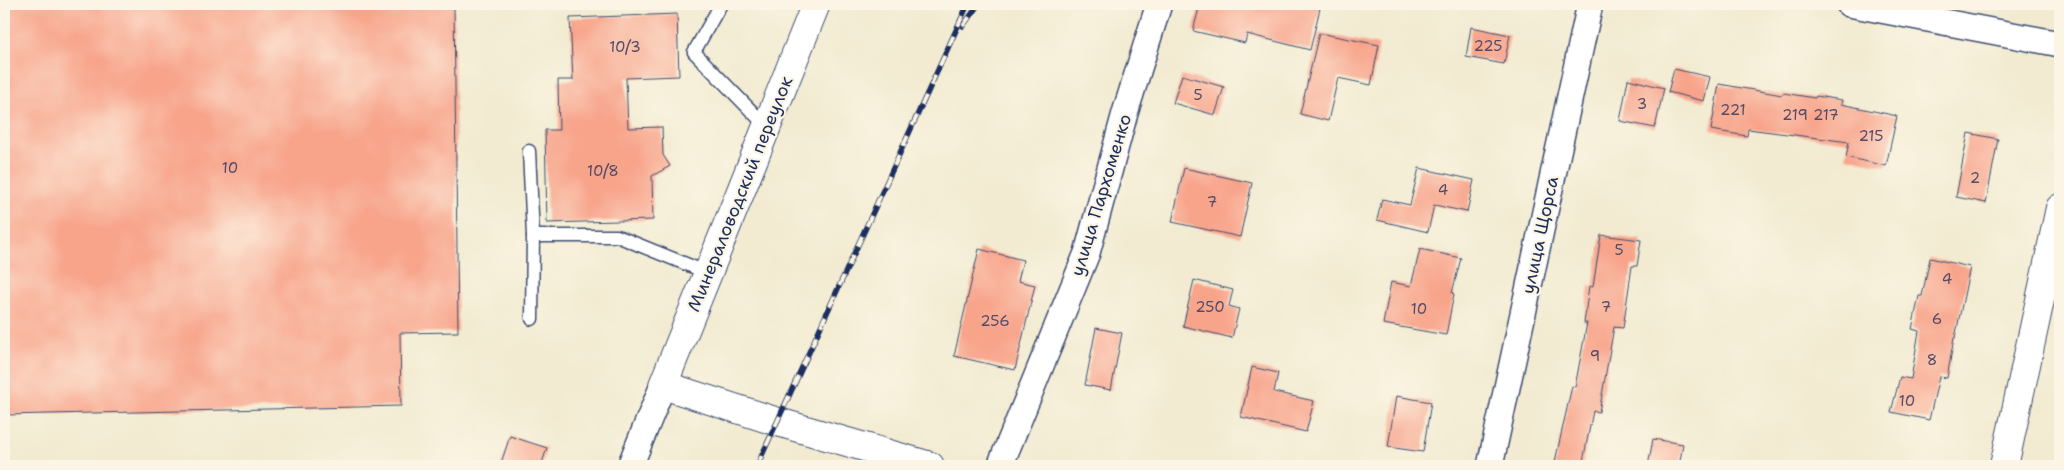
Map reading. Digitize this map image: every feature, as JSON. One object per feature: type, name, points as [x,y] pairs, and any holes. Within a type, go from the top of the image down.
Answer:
[{"type":"street","name":"Минераловодский переулок","points":[[663,385],[816,4]]},
{"type":"street","name":"улица Пархоменко","points":[[1000,466],[1087,253],[1125,113],[1159,4]]},
{"type":"street","name":"улица Щорса","points":[[1490,466],[1590,4]]},
{"type":"street","points":[[1849,4],[2060,44]]},
{"type":"street","points":[[2004,466],[2060,208]]},
{"type":"street","points":[[630,466],[663,385],[778,422],[930,466]]},
{"type":"lane","points":[[722,4],[694,52],[767,126]]},
{"type":"lane","points":[[529,151],[533,236],[532,319]]},
{"type":"lane","points":[[533,236],[617,236],[708,273]]},
{"type":"building","points":[[4,4],[454,4],[458,332],[400,333],[401,406],[4,415]]},
{"type":"building","points":[[1200,4],[1321,4],[1310,50],[1247,34],[1245,43],[1193,31]]},
{"type":"building","points":[[677,14],[679,76],[626,78],[628,128],[662,127],[663,155],[670,166],[652,176],[653,220],[547,223],[545,130],[559,130],[558,80],[573,80],[570,18]]},
{"type":"building","points":[[1471,27],[1510,35],[1504,64],[1466,57]]},
{"type":"building","points":[[1319,33],[1379,45],[1371,85],[1338,78],[1328,121],[1300,114]]},
{"type":"building","points":[[1674,69],[1710,77],[1704,101],[1668,92]]},
{"type":"building","points":[[1182,75],[1224,87],[1215,115],[1173,103]]},
{"type":"building","points":[[1628,79],[1664,88],[1655,128],[1620,121]]},
{"type":"building","points":[[1719,84],[1782,95],[1783,93],[1842,100],[1841,104],[1897,116],[1886,166],[1846,157],[1849,142],[1748,129],[1747,136],[1711,130]]},
{"type":"building","points":[[1968,133],[1998,139],[1986,203],[1956,197]]},
{"type":"building","points":[[1184,168],[1252,183],[1240,237],[1172,222]]},
{"type":"building","points":[[1419,168],[1474,180],[1467,212],[1434,205],[1428,232],[1377,220],[1382,199],[1410,205]]},
{"type":"building","points":[[1601,235],[1641,240],[1637,266],[1632,266],[1623,328],[1614,327],[1599,412],[1593,411],[1582,466],[1554,466],[1572,386],[1575,387],[1587,323],[1584,323],[1589,286],[1593,287]]},
{"type":"building","points":[[979,249],[1023,260],[1018,281],[1035,285],[1015,370],[954,356]]},
{"type":"building","points":[[1420,249],[1461,258],[1452,293],[1454,294],[1446,335],[1383,324],[1391,282],[1411,286]]},
{"type":"building","points":[[1930,258],[1970,267],[1947,378],[1939,377],[1929,420],[1891,412],[1900,377],[1911,379],[1919,331],[1912,329],[1919,296],[1922,296]]},
{"type":"building","points":[[1194,280],[1233,290],[1229,306],[1239,309],[1232,338],[1183,326]]},
{"type":"building","points":[[1096,328],[1122,333],[1111,390],[1085,385]]},
{"type":"building","points":[[1252,367],[1278,373],[1274,392],[1314,401],[1306,432],[1241,417]]},
{"type":"building","points":[[1396,396],[1431,402],[1423,452],[1388,447]]},
{"type":"building","points":[[510,436],[547,448],[541,466],[500,466]]},
{"type":"building","points":[[1653,439],[1683,444],[1679,466],[1648,466]]},
{"type":"railway","points":[[757,466],[968,4]]},
{"type":"railway","points":[[963,26],[979,4]]}]
